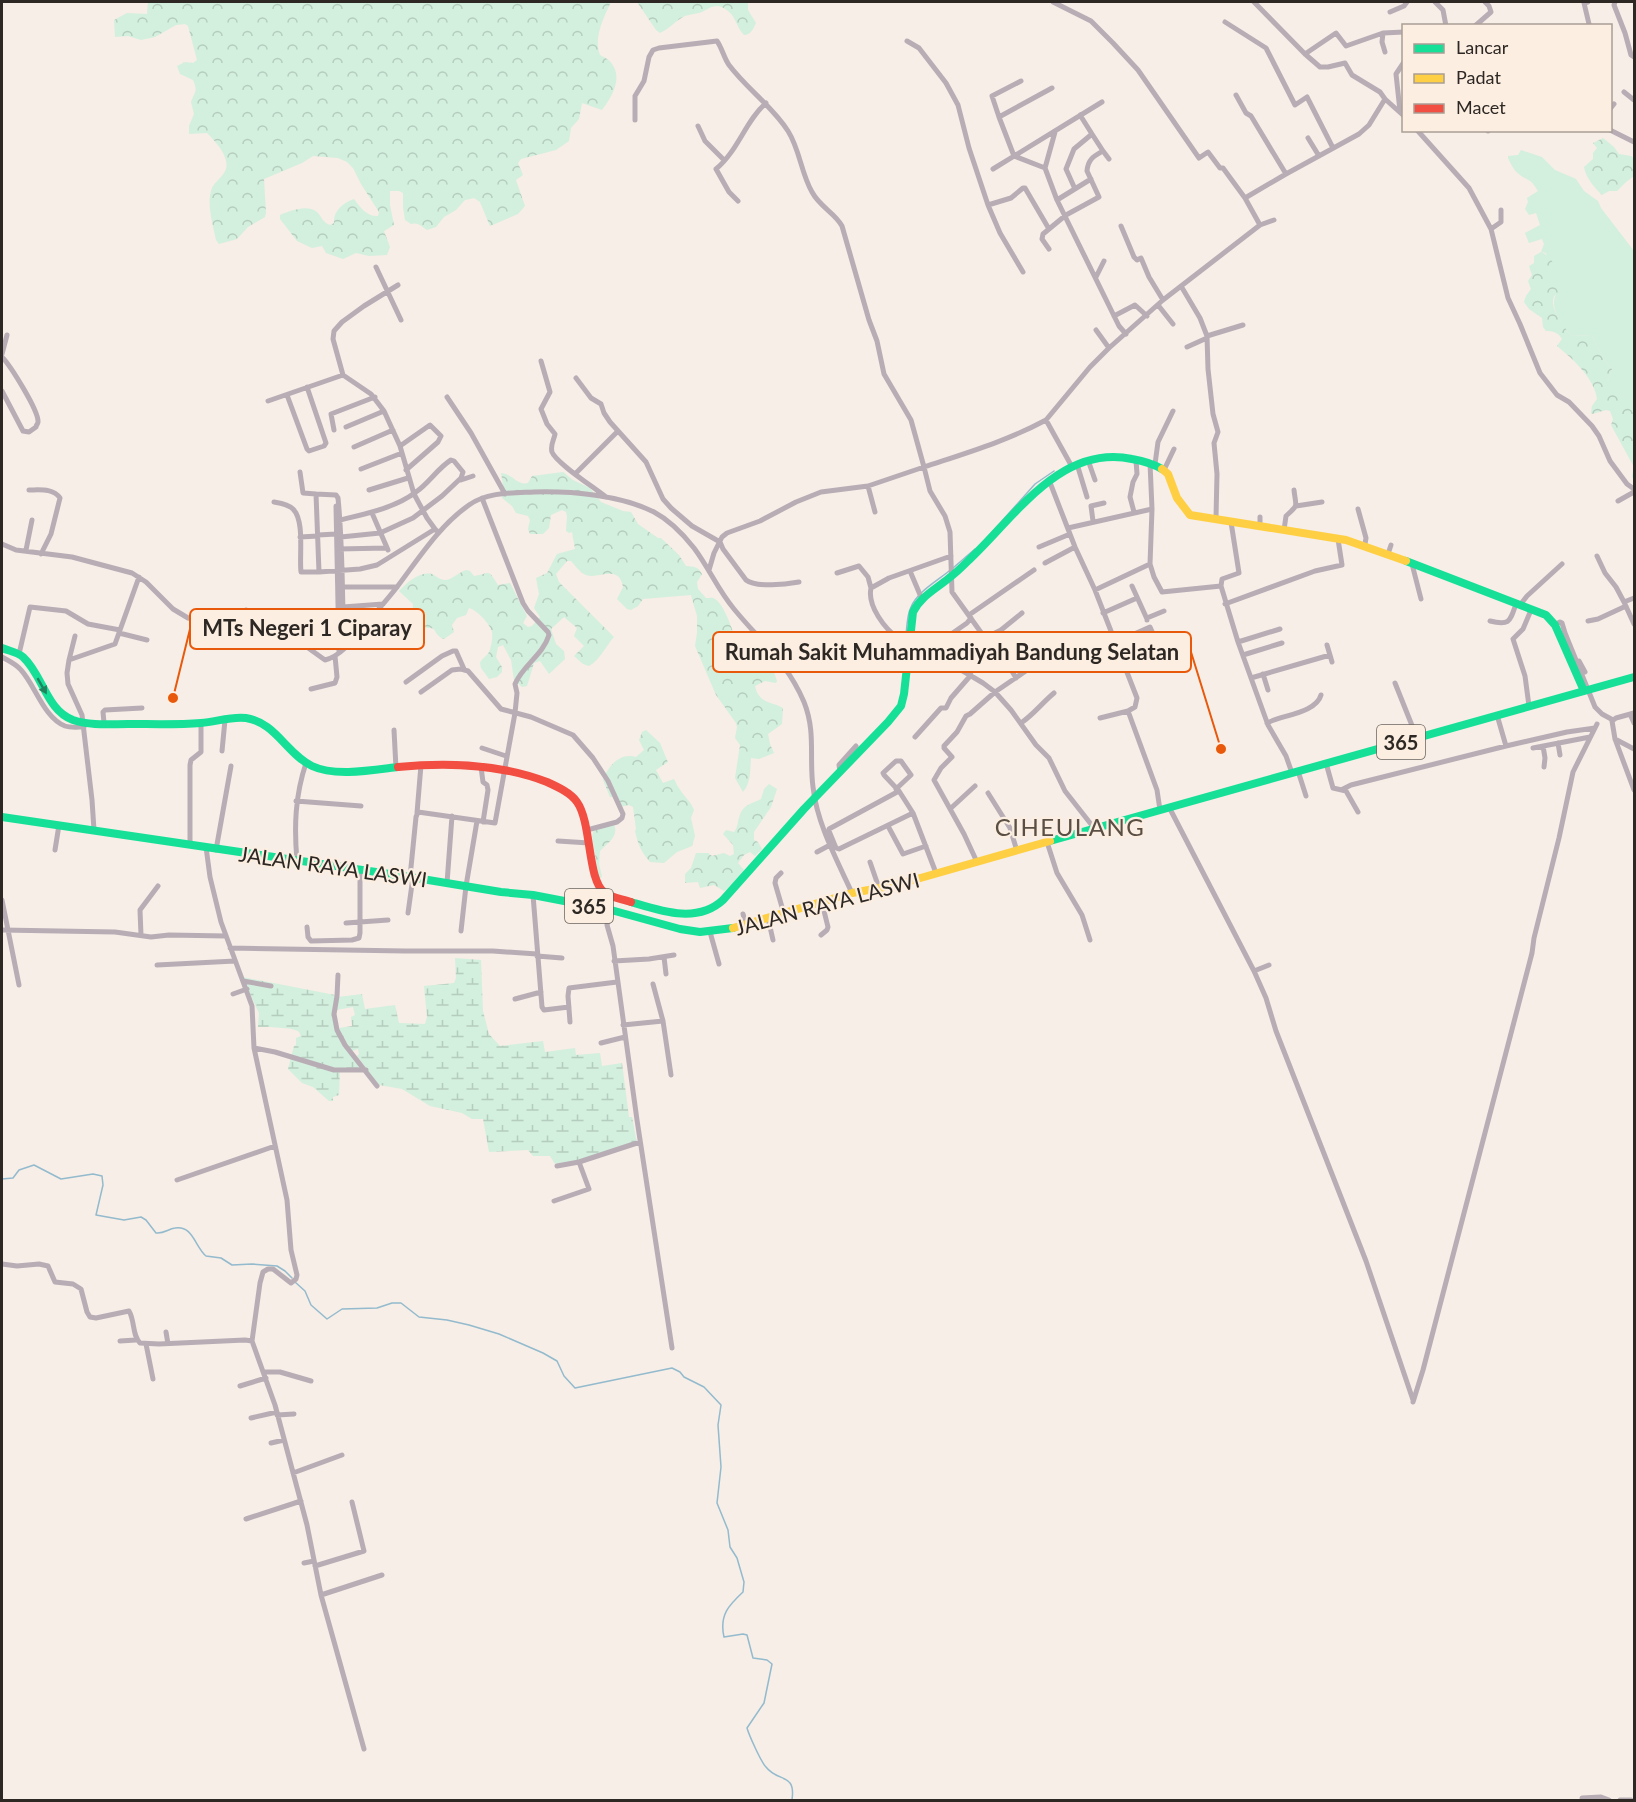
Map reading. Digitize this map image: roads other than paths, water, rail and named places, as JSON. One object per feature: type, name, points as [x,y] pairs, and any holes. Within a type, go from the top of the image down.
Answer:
[{"type":"street","points":[[1053,2],[1090,20],[1138,70],[1199,158],[1208,152],[1220,168],[1223,168],[1245,198],[1260,225]]},
{"type":"street","points":[[1254,2],[1321,68],[1345,63],[1352,75],[1380,92],[1402,113]]},
{"type":"street","points":[[1390,12],[1406,5],[1407,2]]},
{"type":"street","points":[[1435,2],[1442,4],[1446,24]]},
{"type":"street","points":[[1477,24],[1491,12],[1485,2]]},
{"type":"street","points":[[1588,2],[1584,3],[1589,24]]},
{"type":"street","points":[[1615,2],[1614,5],[1631,55],[1635,57]]},
{"type":"street","points":[[1225,22],[1266,48],[1294,105],[1307,97],[1333,148]]},
{"type":"street","points":[[1305,54],[1336,33],[1346,46],[1383,33],[1402,32]]},
{"type":"street","points":[[1383,33],[1382,42],[1385,52]]},
{"type":"street","points":[[635,120],[634,100],[644,81],[649,57],[656,49],[717,41],[728,64],[787,130],[794,142],[812,192],[821,206],[836,217],[842,226],[877,341],[884,374],[911,420],[930,491],[948,524],[952,591],[986,638],[1022,613]]},
{"type":"street","points":[[908,41],[919,48],[942,78],[958,105],[969,148],[988,204],[1000,233],[1023,272]]},
{"type":"street","points":[[1402,65],[1396,74],[1402,113]]},
{"type":"street","points":[[1021,81],[992,96],[1014,156],[1045,168]]},
{"type":"street","points":[[999,117],[1052,88]]},
{"type":"street","points":[[1624,92],[1635,100]]},
{"type":"street","points":[[1236,95],[1286,174]]},
{"type":"street","points":[[1245,198],[1359,134],[1366,129],[1385,99]]},
{"type":"street","points":[[993,169],[1102,102]]},
{"type":"street","points":[[738,201],[727,189],[716,169],[736,146],[757,112],[766,104]]},
{"type":"street","points":[[1080,115],[1109,159]]},
{"type":"street","points":[[698,126],[705,141],[724,160]]},
{"type":"street","points":[[1612,131],[1635,142]]},
{"type":"street","points":[[1055,132],[1045,168],[1057,200],[1119,326],[1126,334]]},
{"type":"street","points":[[1419,132],[1469,188],[1491,229],[1508,298],[1538,371],[1557,395],[1569,402],[1592,426],[1610,461],[1635,490],[1618,501]]},
{"type":"street","points":[[1075,189],[1066,169],[1074,149],[1092,134]]},
{"type":"street","points":[[1308,138],[1319,156]]},
{"type":"street","points":[[1049,249],[1042,236],[1066,215],[1098,197],[1087,171],[1092,157],[1103,150]]},
{"type":"street","points":[[1057,200],[1091,179]]},
{"type":"street","points":[[988,204],[1011,198],[1025,188],[1049,229]]},
{"type":"street","points":[[1491,229],[1501,222],[1501,210]]},
{"type":"street","points":[[710,570],[712,559],[722,537],[727,533],[771,516],[809,496],[830,490],[868,486],[984,448],[1046,420],[1090,367],[1163,300],[1260,225],[1274,220]]},
{"type":"street","points":[[1121,226],[1134,257],[1137,260],[1140,258],[1163,300]]},
{"type":"street","points":[[1096,277],[1104,261]]},
{"type":"street","points":[[376,267],[401,320]]},
{"type":"street","points":[[398,285],[348,318],[334,331],[333,342],[344,375],[375,397],[384,411],[400,446],[414,494],[437,531]]},
{"type":"street","points":[[1181,286],[1200,318],[1207,337],[1213,414],[1218,433],[1214,443],[1217,474],[1216,517]]},
{"type":"street","points":[[1114,316],[1135,305],[1147,316]]},
{"type":"street","points":[[1158,305],[1173,324]]},
{"type":"street","points":[[1187,347],[1207,337],[1242,325]]},
{"type":"street","points":[[1096,330],[1109,348]]},
{"type":"street","points":[[2,391],[23,431],[28,432],[36,427],[37,420],[22,386],[2,355],[7,335]]},
{"type":"street","points":[[541,361],[550,392],[542,411],[547,424],[556,434],[551,446],[552,451],[555,457],[608,498]]},
{"type":"street","points":[[268,401],[344,375]]},
{"type":"street","points":[[576,378],[591,398],[601,404],[604,413],[646,462],[663,499],[692,526],[720,542],[749,583],[799,582]]},
{"type":"street","points":[[287,395],[307,449],[313,451],[324,446],[326,442],[307,387]]},
{"type":"street","points":[[334,430],[330,414],[375,397]]},
{"type":"street","points":[[447,397],[471,433],[505,494]]},
{"type":"street","points":[[346,427],[384,411]]},
{"type":"street","points":[[1173,411],[1158,442],[1154,463],[1150,564],[1162,592],[1221,586]]},
{"type":"street","points":[[1046,420],[1072,464],[1087,497]]},
{"type":"street","points":[[400,446],[430,424],[441,436],[438,442],[406,470]]},
{"type":"street","points":[[354,447],[393,430]]},
{"type":"street","points":[[576,474],[618,431]]},
{"type":"street","points":[[1164,470],[1174,449]]},
{"type":"street","points":[[360,469],[402,453]]},
{"type":"street","points":[[603,893],[685,914],[708,911],[723,900],[814,792],[888,722],[901,706],[904,694],[907,638],[915,607],[921,596],[1001,530],[1035,491],[1048,480],[1072,464],[1099,457],[1114,456],[1154,463],[1169,476],[1177,498],[1190,515],[1216,517],[1231,522],[1260,523],[1284,530],[1365,544],[1546,615],[1557,624],[1586,690],[1599,711],[1613,720],[1633,714],[1635,723]]},
{"type":"street","points":[[300,537],[381,533],[424,512],[459,480],[463,472],[451,460],[414,494],[372,513],[340,520]]},
{"type":"street","points":[[1089,460],[1095,480]]},
{"type":"street","points":[[1134,513],[1127,497],[1137,474],[1136,460]]},
{"type":"street","points":[[300,472],[303,494],[336,495]]},
{"type":"street","points":[[459,480],[473,476]]},
{"type":"street","points":[[369,490],[408,478]]},
{"type":"street","points":[[1048,480],[1075,548],[1095,590],[1137,700],[1135,707],[1128,711],[1100,718]]},
{"type":"street","points":[[868,486],[875,512]]},
{"type":"street","points":[[29,490],[54,491],[60,498],[51,534],[41,554]]},
{"type":"street","points":[[1284,530],[1286,516],[1296,506],[1294,490]]},
{"type":"street","points":[[274,502],[289,506],[298,519],[301,571],[303,573],[339,571],[383,562],[437,531],[465,508],[482,498],[505,494],[563,492],[608,498],[642,507],[663,518],[682,534],[710,570],[734,609],[786,668],[796,684],[811,723],[814,792],[830,845],[852,893]]},
{"type":"street","points":[[316,494],[319,572]]},
{"type":"street","points":[[336,495],[340,520],[340,652]]},
{"type":"street","points":[[336,495],[339,536]]},
{"type":"street","points":[[417,813],[495,822],[515,713],[516,680],[541,652],[549,634],[523,603],[482,498]]},
{"type":"street","points":[[1296,506],[1322,502]]},
{"type":"street","points":[[1093,521],[1090,506],[1104,504]]},
{"type":"street","points":[[1039,547],[1093,521],[1152,509]]},
{"type":"street","points":[[1358,509],[1365,544]]},
{"type":"street","points":[[372,513],[391,556]]},
{"type":"street","points":[[26,550],[32,520]]},
{"type":"street","points":[[1231,522],[1239,573],[1222,579],[1221,586],[1225,604],[1267,723],[1283,749],[1306,796]]},
{"type":"street","points":[[2,544],[16,550],[80,559],[119,569],[139,577],[179,614],[200,622],[240,630],[285,635],[297,640],[324,660],[340,652],[383,604],[437,531]]},
{"type":"street","points":[[1225,604],[1316,571],[1342,565],[1338,539]]},
{"type":"street","points":[[1388,554],[1392,546]]},
{"type":"street","points":[[339,549],[387,548]]},
{"type":"street","points":[[1045,563],[1075,548]]},
{"type":"street","points":[[871,588],[889,578],[951,556]]},
{"type":"street","points":[[1597,556],[1606,575],[1617,588],[1635,624]]},
{"type":"street","points":[[1095,590],[1150,564]]},
{"type":"street","points":[[1412,564],[1421,599]]},
{"type":"street","points":[[1490,621],[1501,624],[1507,622],[1518,605],[1562,564]]},
{"type":"street","points":[[837,573],[859,566],[868,577],[871,600],[884,627],[899,639],[907,638],[971,675],[995,692],[1036,745],[1049,758],[1065,791],[1094,828]]},
{"type":"street","points":[[922,662],[928,651],[1034,570]]},
{"type":"street","points":[[311,689],[336,682],[343,607],[339,571]]},
{"type":"street","points":[[910,571],[921,596]]},
{"type":"street","points":[[69,660],[112,646],[116,642],[139,577]]},
{"type":"street","points":[[1132,586],[1162,654]]},
{"type":"street","points":[[342,587],[397,587]]},
{"type":"street","points":[[1103,613],[1137,598]]},
{"type":"street","points":[[1588,621],[1598,619],[1635,598]]},
{"type":"street","points":[[343,607],[383,604]]},
{"type":"street","points":[[19,654],[30,607],[66,611],[88,624],[147,640]]},
{"type":"street","points":[[240,630],[246,610]]},
{"type":"street","points":[[1529,706],[1525,676],[1513,639],[1523,629],[1531,610]]},
{"type":"street","points":[[1147,619],[1164,611]]},
{"type":"street","points":[[1072,659],[1150,627]]},
{"type":"street","points":[[1238,642],[1280,629]]},
{"type":"street","points":[[75,636],[67,673],[68,684],[81,712],[91,784],[94,830]]},
{"type":"street","points":[[1243,655],[1282,643]]},
{"type":"street","points":[[1327,645],[1332,662]]},
{"type":"street","points":[[2,648],[19,654],[28,663],[62,715],[83,725]]},
{"type":"street","points":[[1120,657],[1137,649]]},
{"type":"street","points":[[405,682],[442,656],[456,651],[464,669],[473,675],[497,706],[531,717],[573,735],[593,758],[608,781],[623,816],[617,822],[586,830]]},
{"type":"street","points":[[1251,678],[1330,655]]},
{"type":"street","points":[[1571,656],[1577,655],[1585,672]]},
{"type":"street","points":[[1016,678],[1007,663],[1019,656]]},
{"type":"street","points":[[2,657],[22,671],[47,710],[57,721],[66,726],[104,723],[180,725],[246,718],[257,721],[270,730],[306,763],[315,768],[333,770],[421,765],[481,767],[532,776],[569,793],[579,806],[597,883],[603,893],[601,908]]},
{"type":"street","points":[[977,862],[934,780],[941,768],[952,757],[944,746],[957,732],[966,716],[995,692],[1033,666]]},
{"type":"street","points":[[421,692],[452,670],[464,669]]},
{"type":"street","points":[[1263,674],[1268,690]]},
{"type":"street","points":[[915,737],[941,708],[947,707],[951,698],[971,675]]},
{"type":"street","name":"JALAN RAYA LASWI","points":[[2,817],[533,895],[611,910],[690,931],[710,932],[746,925],[852,893],[896,885],[1635,677]]},
{"type":"street","points":[[1395,683],[1417,738]]},
{"type":"street","points":[[1021,723],[1054,693]]},
{"type":"street","points":[[1267,723],[1314,707],[1321,695]]},
{"type":"street","points":[[104,723],[105,710],[142,708]]},
{"type":"street","points":[[1128,711],[1165,809],[1254,971],[1266,998],[1276,1031],[1366,1261],[1413,1402],[1532,953],[1573,772],[1596,726],[1506,746],[1351,785],[1341,790]]},
{"type":"street","points":[[1497,715],[1506,746]]},
{"type":"street","points":[[222,751],[225,720]]},
{"type":"street","points":[[1613,720],[1615,739],[1635,790]]},
{"type":"street","points":[[190,845],[190,765],[192,759],[201,752],[201,723]]},
{"type":"street","points":[[394,730],[396,768]]},
{"type":"street","points":[[1533,748],[1590,737]]},
{"type":"street","points":[[1615,739],[1635,749]]},
{"type":"street","points":[[1558,743],[1560,755]]},
{"type":"street","points":[[844,765],[856,746]]},
{"type":"street","points":[[1543,746],[1544,767]]},
{"type":"street","points":[[482,748],[506,756]]},
{"type":"street","points":[[913,813],[839,849],[836,848],[829,831],[898,790],[911,775],[901,761],[896,761],[883,773],[898,790],[913,813],[936,873]]},
{"type":"street","points":[[297,861],[296,801],[306,763]]},
{"type":"street","points":[[1326,763],[1333,788],[1348,793],[1358,812]]},
{"type":"street","points":[[408,913],[421,765]]},
{"type":"street","points":[[216,850],[231,766]]},
{"type":"street","points":[[461,931],[466,886],[488,790],[483,782],[481,767]]},
{"type":"street","points":[[950,808],[975,786]]},
{"type":"street","points":[[988,793],[1010,828],[1017,851]]},
{"type":"street","points":[[296,801],[361,807]]},
{"type":"street","points":[[447,883],[452,816]]},
{"type":"street","points":[[55,850],[59,825]]},
{"type":"street","points":[[888,826],[903,854],[926,846]]},
{"type":"street","points":[[558,841],[589,843]]},
{"type":"street","points":[[1047,842],[1057,873],[1082,915],[1090,940]]},
{"type":"street","points":[[817,852],[830,845]]},
{"type":"street","points":[[206,847],[214,893],[226,936],[254,1011],[254,1048],[289,1210],[291,1250],[297,1275],[294,1281],[288,1282],[272,1269],[263,1272],[252,1341],[277,1414],[301,1501],[321,1595],[364,1749]]},
{"type":"street","points":[[870,862],[879,888]]},
{"type":"street","points":[[307,927],[311,941],[354,940],[360,936],[360,869]]},
{"type":"street","points":[[781,873],[774,883],[784,914]]},
{"type":"street","points":[[141,935],[141,910],[158,886]]},
{"type":"street","points":[[533,895],[543,1010],[568,1007]]},
{"type":"street","points":[[2,900],[4,930],[19,985]]},
{"type":"street","points":[[821,935],[828,930],[822,903]]},
{"type":"street","points":[[611,910],[607,925],[613,946],[672,1348]]},
{"type":"street","points":[[743,914],[746,925]]},
{"type":"street","points":[[768,918],[773,940]]},
{"type":"street","points":[[346,923],[388,920]]},
{"type":"street","points":[[4,930],[115,932],[151,937],[226,936]]},
{"type":"street","points":[[710,932],[718,964]]},
{"type":"street","points":[[230,948],[493,951],[562,958]]},
{"type":"street","points":[[614,961],[674,955]]},
{"type":"street","points":[[664,957],[666,974]]},
{"type":"street","points":[[157,965],[234,961]]},
{"type":"street","points":[[1254,971],[1269,965]]},
{"type":"street","points":[[338,975],[334,1014],[337,1030],[345,1045],[376,1086]]},
{"type":"street","points":[[243,981],[271,986]]},
{"type":"street","points":[[570,1022],[569,988],[617,982]]},
{"type":"street","points":[[653,984],[663,1021],[672,1075]]},
{"type":"street","points":[[232,994],[247,989]]},
{"type":"street","points":[[515,999],[541,992]]},
{"type":"street","points":[[623,1025],[663,1021]]},
{"type":"street","points":[[601,1043],[625,1037]]},
{"type":"street","points":[[254,1048],[283,1054],[334,1070],[366,1070]]},
{"type":"street","points":[[557,1166],[579,1162],[640,1142]]},
{"type":"street","points":[[177,1180],[275,1146]]},
{"type":"street","points":[[579,1162],[592,1197]]},
{"type":"street","points":[[554,1202],[589,1189]]},
{"type":"street","points":[[2,1264],[48,1266],[55,1282],[73,1284],[81,1289],[90,1317],[96,1318],[129,1311],[138,1343],[252,1341]]},
{"type":"street","points":[[166,1332],[168,1344]]},
{"type":"street","points":[[120,1341],[136,1340]]},
{"type":"street","points":[[146,1344],[153,1379]]},
{"type":"street","points":[[240,1386],[265,1375],[280,1372],[311,1381]]},
{"type":"street","points":[[251,1418],[294,1414]]},
{"type":"street","points":[[271,1443],[284,1440]]},
{"type":"street","points":[[293,1473],[342,1455]]},
{"type":"street","points":[[246,1520],[301,1501]]},
{"type":"street","points":[[304,1563],[315,1563],[364,1551],[352,1502]]},
{"type":"street","points":[[321,1595],[382,1575]]},
{"type":"street","points":[[1582,1798],[1601,1797],[1609,1800]]},
{"type":"street","points":[[1620,1800],[1631,1800]]},
{"type":"waterway","points":[[985,540],[1035,484],[1054,471]]},
{"type":"waterway","points":[[953,568],[975,549]]},
{"type":"waterway","points":[[906,635],[909,613],[914,602],[922,592],[949,571]]},
{"type":"waterway","points":[[902,669],[905,640]]},
{"type":"waterway","points":[[2,1179],[13,1178],[19,1170],[34,1165],[61,1179],[93,1174],[102,1176],[103,1185],[96,1215],[124,1220],[141,1217],[156,1233],[181,1228],[190,1233],[206,1256],[221,1258],[232,1265],[277,1266],[292,1278]]},
{"type":"waterway","points":[[295,1282],[305,1291],[311,1305],[327,1319],[342,1309],[377,1308],[392,1303],[401,1303],[419,1317],[447,1320],[499,1334],[557,1361],[564,1376],[575,1388],[672,1368],[704,1387],[721,1405],[718,1425],[721,1467],[717,1503],[728,1530],[730,1547],[737,1558],[744,1582],[743,1592],[726,1611],[723,1623],[724,1637],[747,1635],[753,1658],[767,1660],[772,1664],[764,1703],[747,1728],[766,1767],[789,1781],[793,1791],[792,1800]]},
{"type":"place","name":"MTs Negeri 1 Ciparay","points":[[173,698]]},
{"type":"place","name":"Rumah Sakit Muhammadiyah Bandung Selatan","points":[[1221,749]]},
{"type":"district","name":"CIHEULANG","points":[[1070,826]]}]
